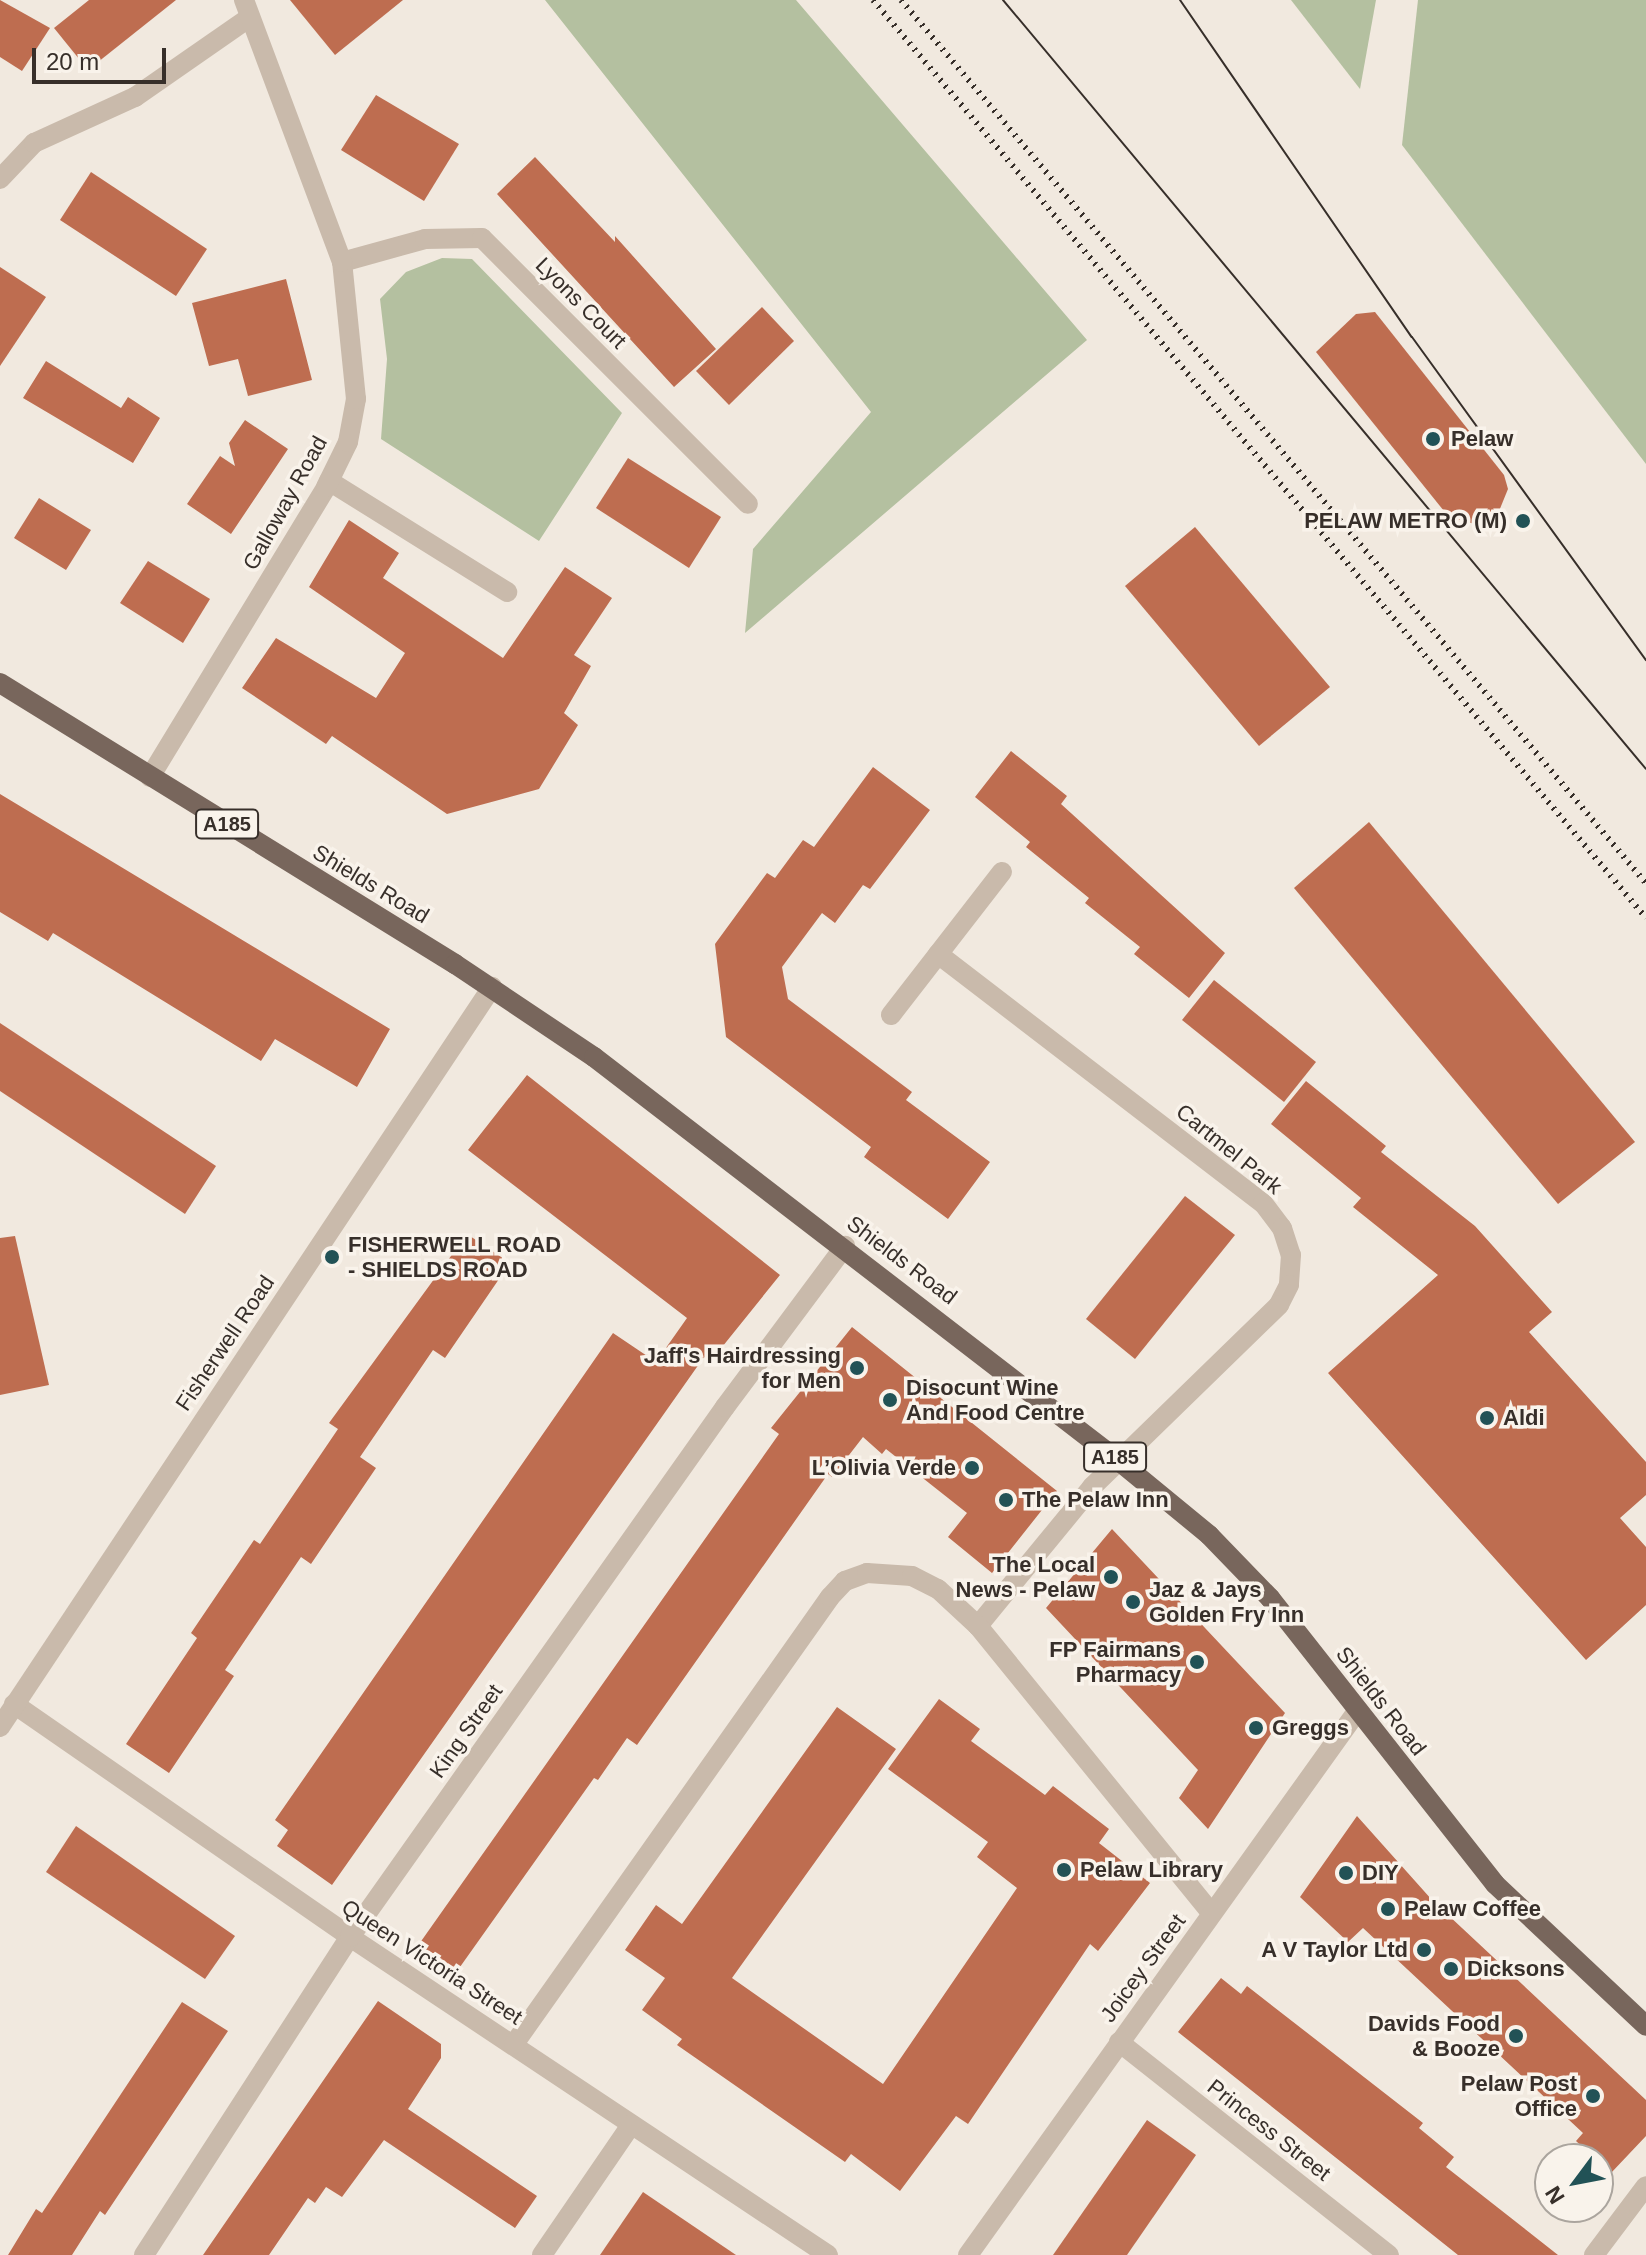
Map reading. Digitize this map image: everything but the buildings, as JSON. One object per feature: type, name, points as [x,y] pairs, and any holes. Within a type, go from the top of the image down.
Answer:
[{"type":"main road","name":"Shields Road","points":[[0,683],[492,987],[594,1057],[845,1246],[1119,1461],[1219,1545],[1270,1598],[1495,1884],[1646,2026]]},
{"type":"street","points":[[0,179],[34,143],[135,97],[247,8]]},
{"type":"street","name":"Galloway Road","points":[[150,777],[329,481],[348,442],[356,399],[342,262],[247,8]]},
{"type":"street","name":"Lyons Court","points":[[342,262],[425,239],[482,238],[748,504]]},
{"type":"street","points":[[329,481],[507,592]]},
{"type":"street","points":[[891,1015],[1002,872]]},
{"type":"street","name":"Cartmel Park","points":[[938,954],[1263,1203],[1282,1228],[1291,1255],[1289,1285],[1279,1305],[1092,1487],[978,1626]]},
{"type":"street","name":"Fisherwell Road","points":[[0,1727],[492,987]]},
{"type":"street","name":"King Street","points":[[144,2255],[350,1937],[716,1419],[845,1246]]},
{"type":"street","points":[[514,2044],[845,1581],[867,1573],[912,1576],[938,1589],[978,1626],[1211,1913]]},
{"type":"street","name":"Queen Victoria Street","points":[[14,1704],[350,1937],[828,2255]]},
{"type":"street","name":"Joicey Street","points":[[968,2255],[1358,1710]]},
{"type":"street","name":"Princess Street","points":[[1119,2042],[1389,2255]]},
{"type":"street","points":[[542,2255],[631,2125]]},
{"type":"street","points":[[1594,2255],[1646,2186]]},
{"type":"green space","points":[[545,0],[796,0],[1087,340],[745,633],[753,549],[871,412]]},
{"type":"green space","points":[[1291,0],[1376,0],[1360,89]]},
{"type":"green space","points":[[1418,0],[1646,0],[1646,464],[1402,145]]},
{"type":"green space","points":[[442,258],[472,259],[622,413],[539,541],[381,439],[387,359],[380,299],[406,272]]},
{"type":"tram line","points":[[1003,0],[1646,769]]},
{"type":"tram line","points":[[1180,0],[1412,337],[1646,660]]},
{"type":"railway","points":[[873,0],[1646,918]]},
{"type":"railway","points":[[901,0],[1646,883]]},
{"type":"place","name":"Pelaw","points":[[1433,439]]},
{"type":"place","name":"PELAW METRO (M)","points":[[1523,521]]},
{"type":"place","name":"FISHERWELL ROAD - SHIELDS ROAD","points":[[332,1257]]},
{"type":"place","name":"Jaff's Hairdressing for Men","points":[[857,1368]]},
{"type":"place","name":"Disocunt Wine And Food Centre","points":[[890,1400]]},
{"type":"place","name":"Aldi","points":[[1487,1418]]},
{"type":"place","name":"L’Olivia Verde","points":[[972,1468]]},
{"type":"place","name":"The Pelaw Inn","points":[[1006,1500]]},
{"type":"place","name":"The Local News - Pelaw","points":[[1111,1577]]},
{"type":"place","name":"Jaz & Jays Golden Fry Inn","points":[[1133,1602]]},
{"type":"place","name":"FP Fairmans Pharmacy","points":[[1197,1662]]},
{"type":"place","name":"Greggs","points":[[1256,1728]]},
{"type":"place","name":"Pelaw Library","points":[[1064,1870]]},
{"type":"place","name":"DIY","points":[[1346,1873]]},
{"type":"place","name":"Pelaw Coffee","points":[[1388,1909]]},
{"type":"place","name":"A V Taylor Ltd","points":[[1424,1950]]},
{"type":"place","name":"Dicksons","points":[[1451,1969]]},
{"type":"place","name":"Davids Food & Booze","points":[[1516,2036]]},
{"type":"place","name":"Pelaw Post Office","points":[[1593,2096]]}]
